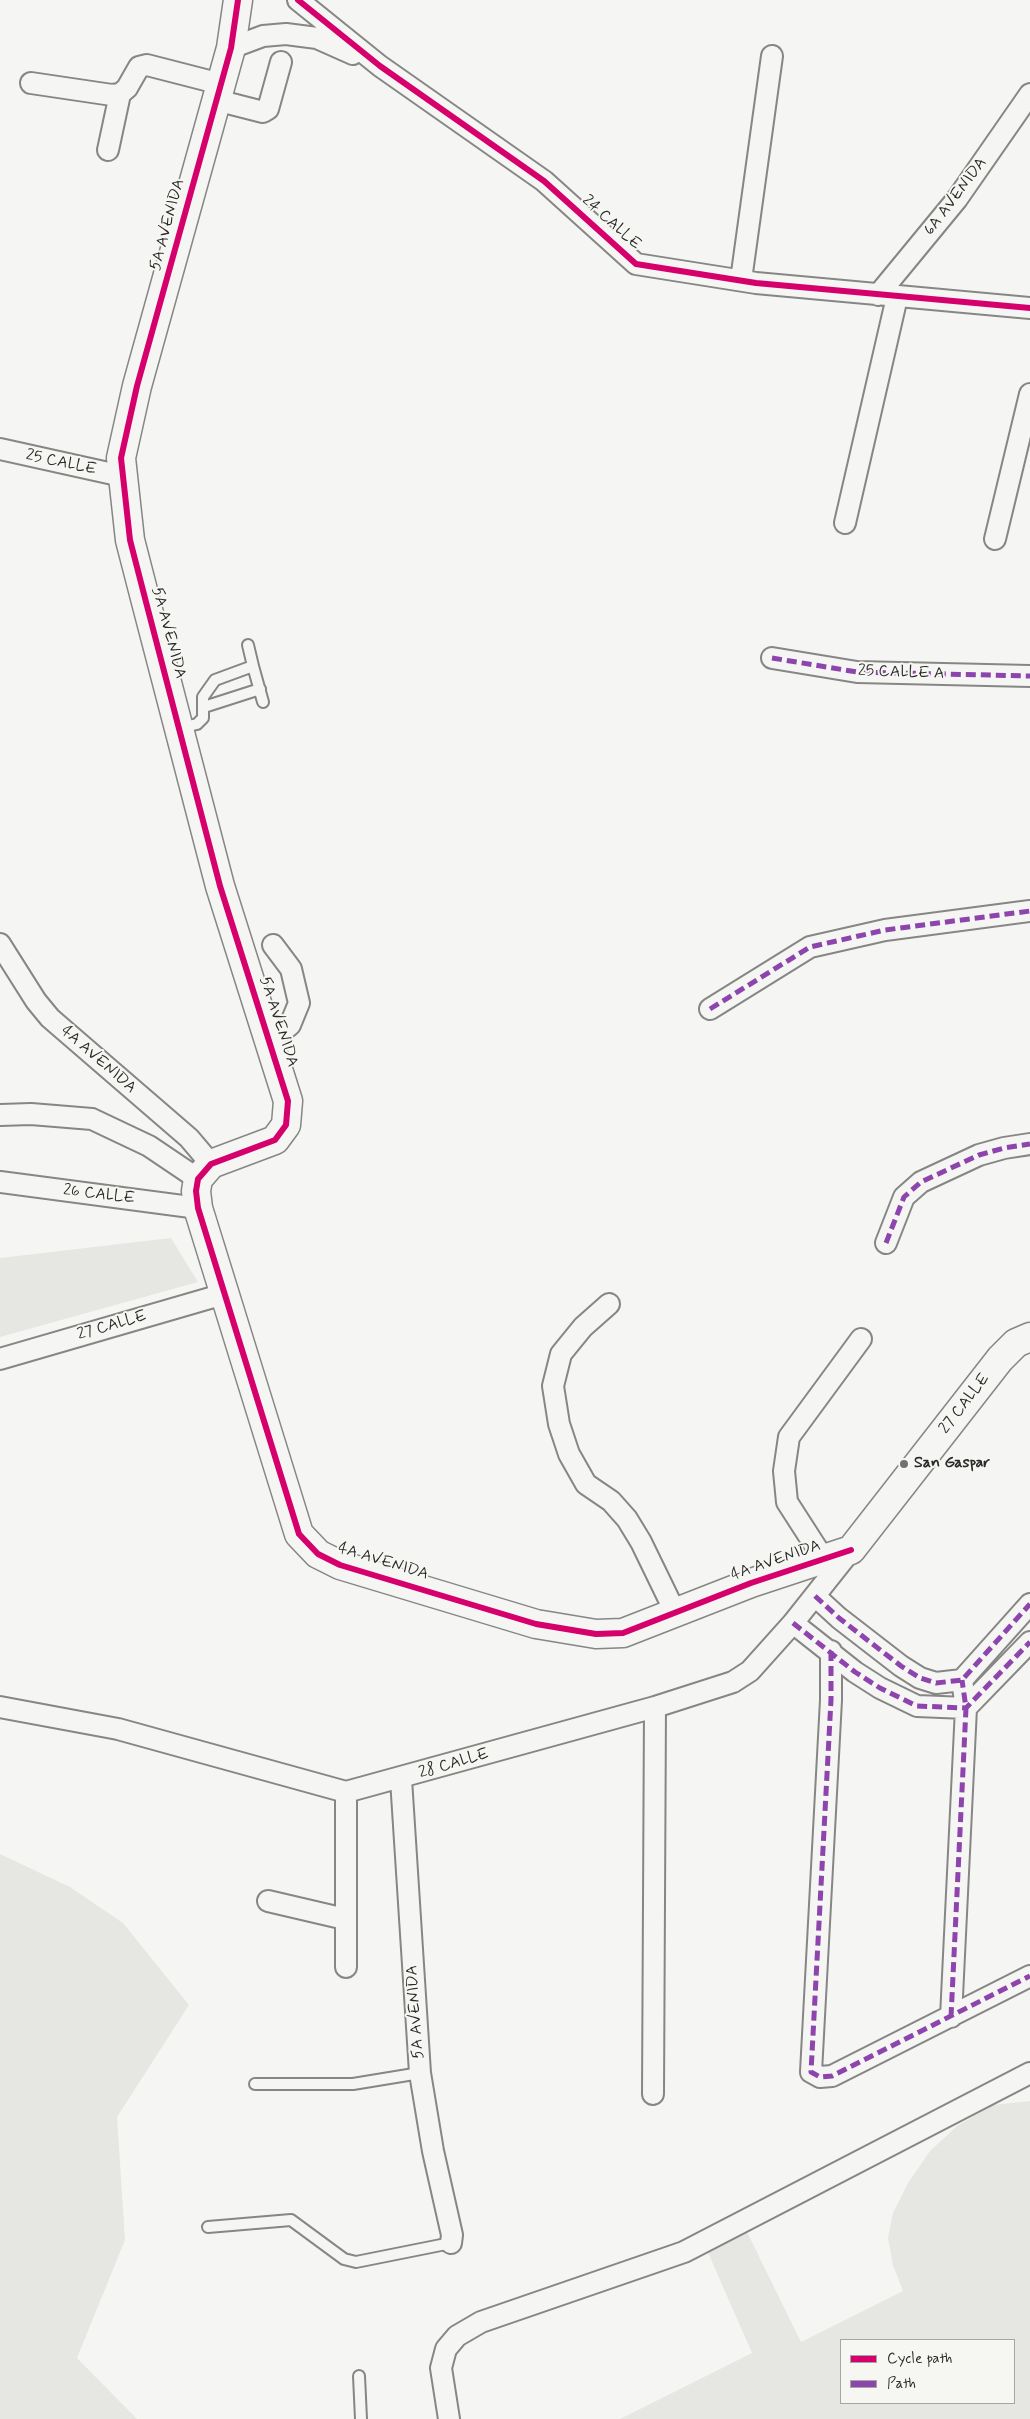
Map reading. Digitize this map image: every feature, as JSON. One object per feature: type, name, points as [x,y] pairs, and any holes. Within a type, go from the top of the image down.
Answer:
[{"type":"street","name":"5A AVENIDA","points":[[204,1171],[275,1140],[287,1120],[287,1096],[220,886],[130,540],[121,458],[137,386],[231,48],[238,0]]},
{"type":"street","name":"24 CALLE","points":[[298,0],[380,66],[544,181],[636,264],[741,280],[887,296],[1030,308]]},
{"type":"street","name":"24 CALLE","points":[[231,48],[263,36],[301,35],[317,38],[380,66]]},
{"type":"street","points":[[741,280],[772,56]]},
{"type":"street","points":[[31,83],[112,95],[120,94],[127,88],[139,67],[147,65],[219,92],[263,112],[268,109],[281,62]]},
{"type":"street","points":[[108,150],[120,94]]},
{"type":"street","name":"6A AVENIDA","points":[[887,296],[1030,94]]},
{"type":"street","points":[[845,522],[887,296]]},
{"type":"street","points":[[995,539],[1030,394]]},
{"type":"street","name":"25 CALLE","points":[[0,450],[122,476]]},
{"type":"street","name":"25 CALLE A","points":[[772,658],[857,672],[1030,676]]},
{"type":"street","points":[[710,1009],[810,947],[885,930],[1030,911]]},
{"type":"street","name":"4A AVENIDA","points":[[0,944],[36,1001],[50,1018],[188,1138],[204,1171],[196,1191],[198,1208],[224,1294],[299,1534],[318,1554],[340,1565],[536,1624],[596,1634],[623,1632],[676,1614],[751,1583],[851,1550]]},
{"type":"street","points":[[269,1042],[290,1025],[299,1003],[290,970],[273,945]]},
{"type":"street","points":[[0,1115],[31,1114],[92,1119],[204,1171]]},
{"type":"street","points":[[886,1243],[904,1197],[921,1182],[979,1155],[1004,1148],[1030,1144]]},
{"type":"street","name":"26 CALLE","points":[[0,1182],[198,1208]]},
{"type":"street","name":"27 CALLE","points":[[0,1359],[224,1294]]},
{"type":"street","points":[[609,1304],[583,1327],[561,1354],[553,1386],[560,1424],[569,1454],[586,1484],[611,1501],[627,1519],[642,1542],[676,1614]]},
{"type":"street","name":"27 CALLE","points":[[851,1550],[1000,1359],[1016,1343],[1030,1337]]},
{"type":"street","points":[[824,1558],[787,1502],[784,1471],[789,1437],[862,1339]]},
{"type":"street","name":"28 CALLE","points":[[0,1707],[118,1729],[346,1792],[401,1779],[655,1707],[733,1682],[750,1671],[793,1623],[851,1550]]},
{"type":"street","points":[[815,1596],[859,1634],[920,1678],[936,1683],[962,1680],[1030,1604]]},
{"type":"street","points":[[793,1623],[831,1651],[855,1672],[880,1688],[917,1706],[966,1708],[1030,1642]]},
{"type":"street","points":[[831,1651],[831,1700],[811,2072],[820,2077],[832,2076],[1030,1976]]},
{"type":"street","points":[[951,2017],[966,1708],[962,1680]]},
{"type":"street","points":[[653,2094],[655,1707]]},
{"type":"street","name":"5A AVENIDA","points":[[401,1779],[420,2073],[432,2152],[452,2235],[451,2243]]},
{"type":"street","points":[[346,1792],[346,1967]]},
{"type":"street","points":[[268,1901],[345,1919]]},
{"type":"street","points":[[449,2419],[441,2368],[446,2350],[457,2336],[481,2322],[684,2252],[1030,2073]]},
{"type":"lane","points":[[248,645],[263,702]]},
{"type":"lane","points":[[179,728],[197,724],[203,718],[203,697],[215,680],[254,666]]},
{"type":"lane","points":[[204,708],[260,689]]},
{"type":"lane","points":[[256,2084],[353,2084],[420,2073]]},
{"type":"lane","points":[[208,2226],[291,2220],[344,2258],[356,2262],[451,2243]]},
{"type":"lane","points":[[359,2376],[361,2419]]},
{"type":"shaded area","points":[[171,1238],[198,1282],[0,1337],[0,1258]]},
{"type":"shaded area","points":[[0,1854],[70,1887],[123,1923],[189,2005],[117,2117],[125,2240],[77,2358],[137,2419],[0,2419]]},
{"type":"shaded area","points":[[1030,2101],[1030,2419],[620,2419],[752,2353],[706,2248],[746,2230],[801,2342],[903,2291],[893,2265],[888,2238],[893,2213],[908,2183],[930,2151],[957,2126],[993,2105]]},
{"type":"marked path","points":[[772,658],[857,672],[1030,676]]},
{"type":"marked path","points":[[710,1009],[810,947],[885,930],[1030,911]]},
{"type":"marked path","points":[[886,1243],[904,1197],[921,1182],[979,1155],[1004,1148],[1030,1144]]},
{"type":"marked path","points":[[815,1596],[839,1618],[901,1666],[920,1678],[936,1683],[962,1680],[1030,1604]]},
{"type":"marked path","points":[[793,1623],[855,1672],[880,1688],[917,1706],[966,1708],[1030,1642]]},
{"type":"marked path","points":[[831,1651],[831,1700],[811,2072],[820,2077],[832,2076],[1030,1976]]},
{"type":"marked path","points":[[951,2017],[966,1708],[962,1680]]},
{"type":"cycle path","points":[[238,0],[231,48],[137,386],[121,458],[130,540],[146,602],[220,886],[288,1101],[286,1125],[275,1140],[211,1164],[198,1179],[196,1191],[198,1208],[299,1534],[318,1554],[340,1565],[536,1624],[596,1634],[623,1633],[751,1583],[851,1550]]},
{"type":"cycle path","points":[[298,0],[380,66],[544,181],[636,264],[756,283],[1030,308]]},
{"type":"place","name":"San Gaspar","points":[[904,1464]]}]
